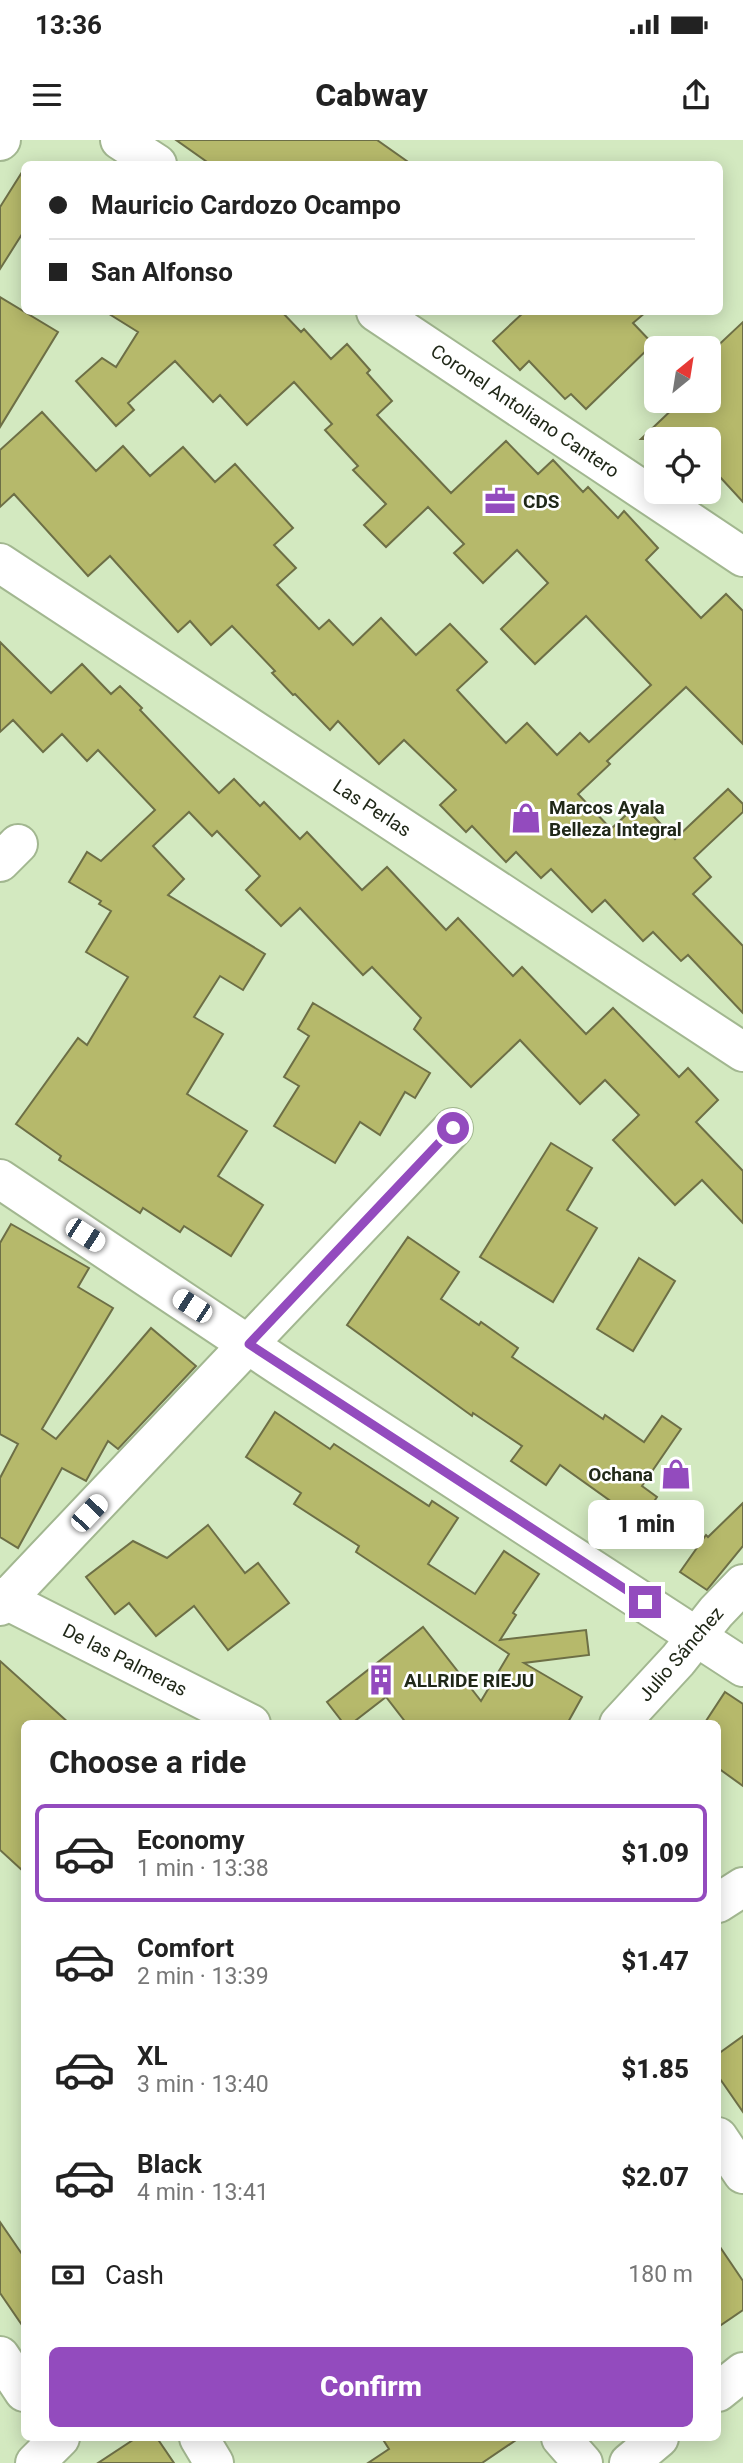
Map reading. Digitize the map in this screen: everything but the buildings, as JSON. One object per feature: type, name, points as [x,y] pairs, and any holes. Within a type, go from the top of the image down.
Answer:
[{"type":"street","points":[[120,140],[152,161]]},
{"type":"street","name":"Coronel Antoliano Cantero","points":[[380,315],[743,557]]},
{"type":"street","name":"Las Perlas","points":[[0,563],[743,1052]]},
{"type":"street","points":[[2,1601],[453,1128]]},
{"type":"street","points":[[0,1179],[743,1667]]},
{"type":"street","name":"Julio Sánchez","points":[[623,1720],[743,1584]]},
{"type":"street","name":"De las Palmeras","points":[[2,1601],[243,1720]]},
{"type":"street","points":[[721,1901],[743,1887]]},
{"type":"street","points":[[721,2141],[743,2174]]},
{"type":"street","points":[[0,2356],[21,2388]]},
{"type":"street","points":[[721,2390],[743,2372]]},
{"type":"street","points":[[201,2441],[214,2463]]},
{"type":"street","points":[[564,2441],[583,2463]]},
{"type":"street","points":[[629,2463],[655,2441]]},
{"type":"place","name":"CDS","points":[[500,501]]},
{"type":"place","name":"Marcos Ayala Belleza Integral","points":[[526,818]]},
{"type":"place","name":"Ochana","points":[[676,1474]]},
{"type":"place","name":"ALLRIDE RIEJU","points":[[381,1680]]},
{"type":"route","points":[[453,1128],[249,1344],[645,1602]]}]
